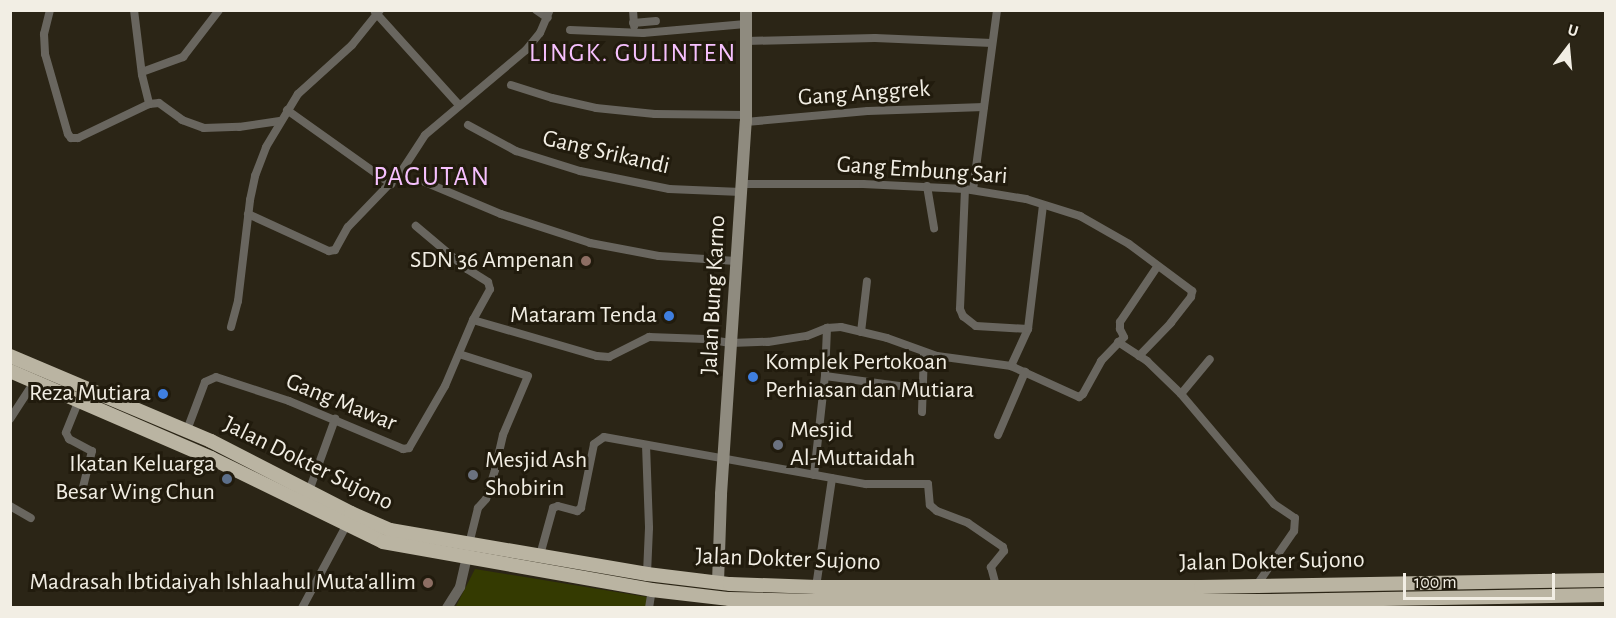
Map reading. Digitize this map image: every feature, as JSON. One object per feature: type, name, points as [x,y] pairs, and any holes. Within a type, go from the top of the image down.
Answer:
[{"type":"highway","name":"Jalan Dokter Sujono","points":[[10,356],[187,430],[390,530],[467,551],[540,555],[647,574],[718,582],[814,598],[919,586],[1256,586],[1605,580]]},
{"type":"highway","points":[[10,371],[210,458],[382,542],[467,551],[652,590],[748,603],[814,598],[917,600],[959,604],[1265,604],[1392,599],[1419,603],[1605,595]]},
{"type":"highway","points":[[98,408],[103,394]]},
{"type":"highway","points":[[703,596],[718,582],[729,599]]},
{"type":"highway","points":[[1392,599],[1393,582]]},
{"type":"main road","name":"Jalan Bung Karno","points":[[718,582],[746,119],[746,10]]},
{"type":"street","points":[[50,10],[44,34],[45,54],[69,136],[78,138],[149,104],[159,103],[182,120],[204,128],[239,127],[280,121]]},
{"type":"street","points":[[134,10],[142,72],[149,104]]},
{"type":"street","points":[[142,72],[183,57],[219,10]]},
{"type":"street","points":[[248,214],[332,251],[348,227],[391,184],[425,135],[526,50],[549,14],[536,10]]},
{"type":"street","points":[[633,10],[634,33]]},
{"type":"street","points":[[997,10],[984,107],[969,189],[960,309],[963,316],[976,326],[1028,329]]},
{"type":"street","points":[[231,327],[238,301],[248,214],[255,176],[266,147],[287,110],[304,88],[352,45],[377,12],[459,105]]},
{"type":"street","points":[[633,23],[656,21]]},
{"type":"street","points":[[570,30],[634,33],[746,24]]},
{"type":"street","points":[[746,41],[875,38],[992,43]]},
{"type":"street","name":"Gang Anggrek","points":[[511,85],[552,98],[596,108],[666,115],[746,119],[868,111],[984,107]]},
{"type":"street","points":[[287,110],[391,184]]},
{"type":"street","name":"Gang Srikandi","points":[[468,125],[516,151],[580,171],[669,189],[742,188]]},
{"type":"street","points":[[420,180],[511,218],[590,243],[659,256],[736,261]]},
{"type":"street","name":"Gang Embung Sari","points":[[742,188],[928,192],[969,189],[1008,195],[1072,213],[1098,224],[1129,244],[1157,267],[1191,288],[1191,297],[1171,323],[1139,356]]},
{"type":"street","points":[[928,192],[934,228]]},
{"type":"street","points":[[1011,366],[1028,329],[1043,205]]},
{"type":"street","name":"Gang Mawar","points":[[187,430],[205,382],[214,377],[290,401],[403,449],[408,449],[445,386],[473,320],[490,290],[488,282],[467,269],[416,226]]},
{"type":"street","points":[[473,320],[597,356],[609,357],[649,337],[732,343],[794,338],[827,327],[841,327],[946,358],[1011,366],[1068,393],[1082,396],[1101,361],[1124,336],[1120,329],[1120,322],[1157,267]]},
{"type":"street","points":[[861,332],[867,281]]},
{"type":"street","points":[[814,475],[825,376],[827,327]]},
{"type":"street","points":[[1118,342],[1139,356],[1180,394],[1274,504],[1295,518],[1294,531],[1256,586]]},
{"type":"street","points":[[922,412],[924,352]]},
{"type":"street","points":[[447,608],[460,587],[478,508],[486,499],[503,435],[528,379],[526,375],[459,354]]},
{"type":"street","points":[[1180,394],[1210,359]]},
{"type":"street","points":[[998,435],[1024,372]]},
{"type":"street","points":[[825,376],[923,389]]},
{"type":"street","points":[[10,419],[34,382]]},
{"type":"street","points":[[79,400],[66,431],[69,439],[92,451],[83,487]]},
{"type":"street","points":[[309,491],[335,419]]},
{"type":"street","points":[[540,555],[553,508],[558,506],[577,511],[581,508],[594,444],[604,437],[879,485],[929,485],[930,505],[937,512],[968,523],[1003,547],[1004,551],[991,567],[996,586]]},
{"type":"street","points":[[646,445],[649,528],[647,574]]},
{"type":"street","points":[[814,598],[832,478]]},
{"type":"street","points":[[10,506],[31,518]]},
{"type":"street","points":[[302,608],[346,526]]},
{"type":"street","points":[[917,600],[919,586]]},
{"type":"street","points":[[649,608],[652,590]]},
{"type":"green space","points":[[475,569],[647,597],[646,607],[455,608]]},
{"type":"place","name":"SDN 36 Ampenan","points":[[586,261]]},
{"type":"place","name":"Mataram Tenda","points":[[669,316]]},
{"type":"place","name":"Komplek Pertokoan Perhiasan dan Mutiara","points":[[753,377]]},
{"type":"place","name":"Reza Mutiara","points":[[163,394]]},
{"type":"place","name":"Mesjid Al-Muttaidah","points":[[778,445]]},
{"type":"place","name":"Mesjid Ash Shobirin","points":[[473,475]]},
{"type":"place","name":"Ikatan Keluarga Besar Wing Chun","points":[[227,479]]},
{"type":"place","name":"Madrasah Ibtidaiyah Ishlaahul Muta'allim","points":[[428,583]]},
{"type":"district","name":"LINGK. GULINTEN","points":[[633,54]]},
{"type":"district","name":"PAGUTAN","points":[[432,177]]}]
